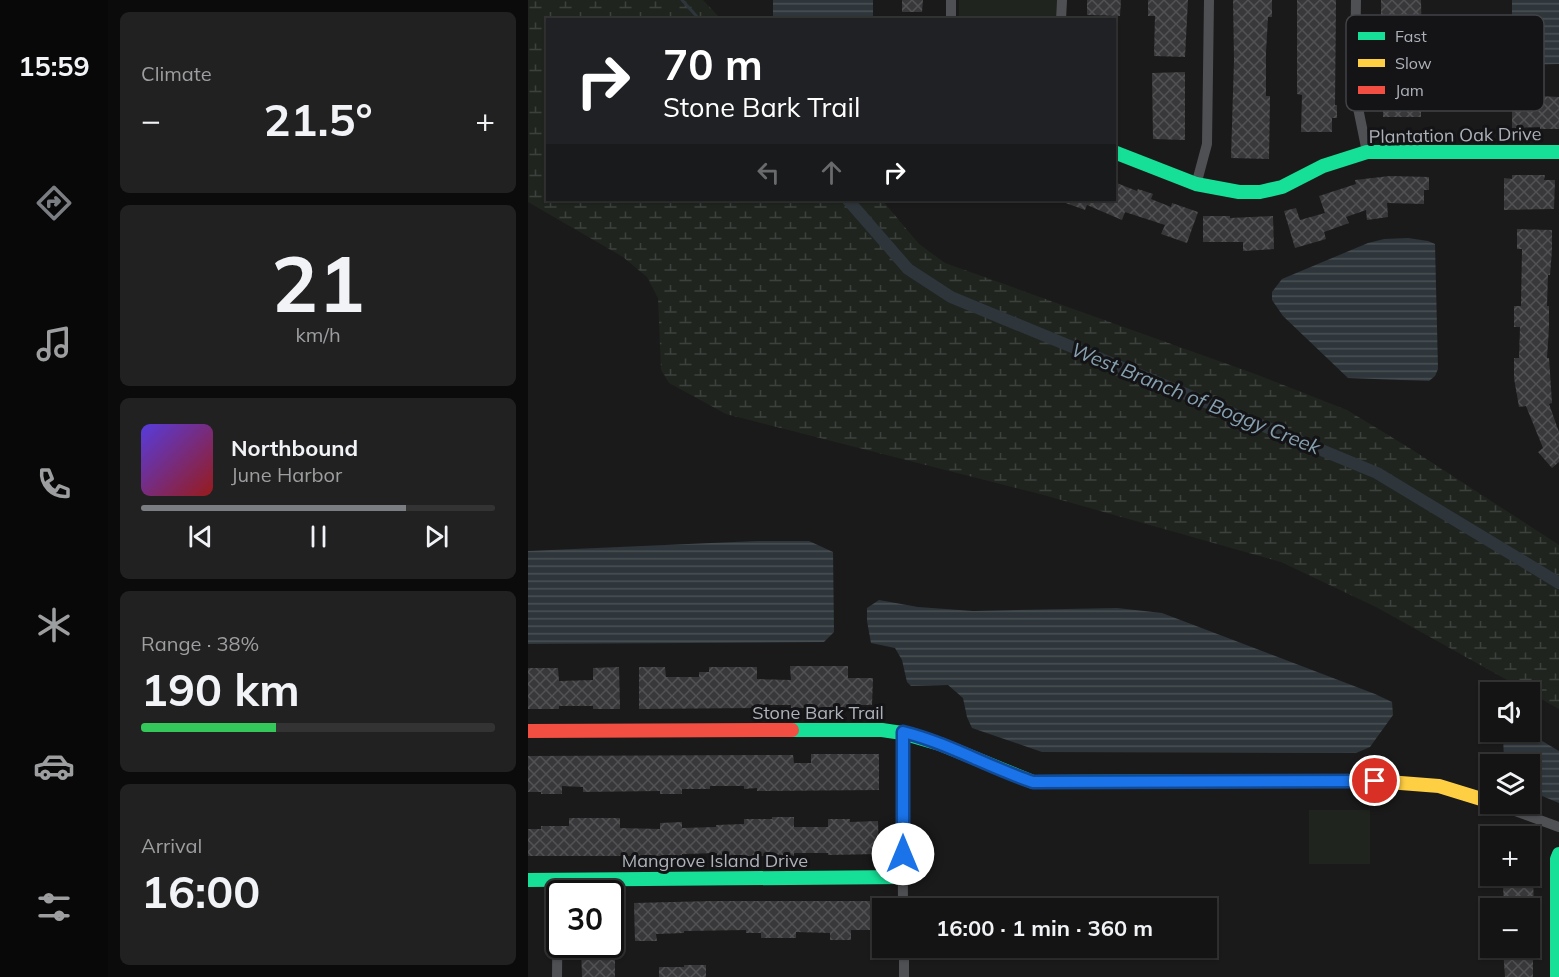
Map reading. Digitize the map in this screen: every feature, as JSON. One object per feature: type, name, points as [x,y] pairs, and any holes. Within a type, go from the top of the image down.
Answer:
[{"type":"street","points":[[951,0],[951,18]]},
{"type":"street","points":[[1061,18],[1062,0]]},
{"type":"street","points":[[1196,185],[1207,144],[1209,0]]},
{"type":"street","points":[[1356,0],[1356,15]]},
{"type":"street","points":[[1359,111],[1367,152]]},
{"type":"street","name":"Plantation Oak Drive","points":[[1116,153],[1196,185],[1230,193],[1263,191],[1282,186],[1344,158],[1367,152],[1559,152]]},
{"type":"street","name":"Stone Bark Trail","points":[[528,730],[882,730],[903,732],[930,739],[999,771],[1033,782],[1375,781],[1439,786],[1480,799]]},
{"type":"street","points":[[903,732],[903,898]]},
{"type":"street","points":[[1523,814],[1559,827]]},
{"type":"street","points":[[1557,977],[1557,860],[1559,854]]},
{"type":"street","name":"Mangrove Island Drive","points":[[528,880],[903,877]]},
{"type":"street","points":[[557,977],[558,879]]},
{"type":"street","points":[[904,958],[904,977]]},
{"type":"green space","points":[[528,0],[703,0],[720,18],[546,18],[546,201],[883,201],[919,244],[945,263],[1258,375],[1347,410],[1559,545],[1559,709],[1540,698],[1540,682],[1511,682],[1376,607],[1281,562],[1040,494],[726,414],[669,383],[661,370],[658,298],[647,277],[623,257],[528,202]]},
{"type":"green space","points":[[959,0],[1057,0],[1056,18],[959,18]]},
{"type":"green space","points":[[1309,810],[1370,810],[1370,864],[1309,864]]},
{"type":"shaded area","points":[[773,0],[873,0],[873,18],[773,18]]},
{"type":"shaded area","points":[[1512,0],[1559,0],[1559,64],[1544,64],[1544,15],[1512,15]]},
{"type":"shaded area","points":[[1408,238],[1435,244],[1438,369],[1435,376],[1429,381],[1348,378],[1283,316],[1272,300],[1272,292],[1282,279],[1368,243],[1384,239]]},
{"type":"shaded area","points":[[757,541],[809,541],[833,552],[834,632],[824,642],[528,644],[528,551]]},
{"type":"shaded area","points":[[879,600],[918,607],[973,611],[1117,608],[1162,613],[1375,694],[1392,702],[1393,715],[1370,747],[1356,753],[1042,752],[972,728],[963,698],[948,685],[911,686],[907,682],[902,660],[895,648],[871,643],[867,608]]},
{"type":"shaded area","points":[[1540,740],[1559,751],[1559,803],[1540,795],[1540,754],[1504,754],[1503,742],[1540,742]]},
{"type":"building","points":[[902,0],[923,0],[922,12],[902,12]]},
{"type":"building","points":[[1087,0],[1121,0],[1120,16],[1087,15]]},
{"type":"building","points":[[1148,0],[1188,0],[1185,57],[1154,56],[1155,16],[1148,16]]},
{"type":"building","points":[[1233,0],[1272,0],[1272,17],[1268,17],[1266,52],[1266,96],[1270,96],[1269,159],[1231,158]]},
{"type":"building","points":[[1297,0],[1336,0],[1335,105],[1337,105],[1337,118],[1332,118],[1332,132],[1301,132],[1302,95],[1297,94]]},
{"type":"building","points":[[1381,0],[1421,0],[1421,15],[1381,15]]},
{"type":"building","points":[[1185,72],[1185,140],[1153,139],[1152,73]]},
{"type":"building","points":[[1544,96],[1559,97],[1559,129],[1512,128],[1512,111],[1544,111]]},
{"type":"building","points":[[1383,111],[1421,111],[1421,117],[1383,117]]},
{"type":"building","points":[[1512,175],[1545,175],[1544,180],[1555,180],[1554,209],[1504,210],[1504,178],[1512,179]]},
{"type":"building","points":[[1390,176],[1429,177],[1429,190],[1424,190],[1424,204],[1387,203],[1388,217],[1367,220],[1366,210],[1346,217],[1349,223],[1324,232],[1326,239],[1295,248],[1284,211],[1296,208],[1300,220],[1325,213],[1319,196],[1356,184],[1355,180]]},
{"type":"building","points":[[1116,183],[1153,194],[1151,199],[1171,207],[1172,203],[1198,212],[1187,243],[1161,234],[1165,225],[1125,212],[1122,220],[1087,205],[1085,210],[1060,201],[1116,201]]},
{"type":"building","points":[[1203,216],[1230,216],[1230,218],[1273,216],[1274,249],[1243,251],[1243,242],[1203,242]]},
{"type":"building","points":[[1517,229],[1552,230],[1550,275],[1548,275],[1547,358],[1549,358],[1552,403],[1549,404],[1559,432],[1559,462],[1552,468],[1538,452],[1543,448],[1526,406],[1519,407],[1514,378],[1514,358],[1519,358],[1520,327],[1514,327],[1514,306],[1521,306],[1522,249],[1517,249]]},
{"type":"building","points":[[790,666],[848,666],[848,678],[873,678],[872,705],[848,705],[848,708],[791,708],[791,705],[756,705],[756,708],[639,709],[639,667],[665,667],[666,677],[699,677],[699,672],[709,672],[709,667],[757,667],[757,679],[791,680]]},
{"type":"building","points":[[619,667],[620,709],[559,706],[559,709],[528,709],[528,668],[558,668],[559,681],[593,680],[593,668]]},
{"type":"building","points":[[811,754],[879,754],[879,790],[757,791],[757,788],[744,789],[744,786],[710,786],[710,789],[682,789],[682,794],[660,794],[660,791],[583,792],[583,787],[562,786],[562,794],[528,792],[528,756],[793,755],[794,763],[811,763]]},
{"type":"building","points":[[772,817],[794,817],[794,827],[828,827],[828,819],[850,819],[850,822],[878,821],[879,854],[794,853],[794,856],[717,856],[717,853],[682,854],[682,856],[528,856],[528,829],[541,829],[541,826],[569,826],[569,818],[620,818],[620,828],[660,829],[660,823],[682,822],[682,828],[716,827],[716,825],[744,824],[744,819],[772,819]]},
{"type":"building","points":[[1503,886],[1533,886],[1534,898],[1504,898]]},
{"type":"building","points":[[872,901],[872,930],[851,930],[851,940],[830,940],[830,933],[796,932],[796,938],[761,938],[761,933],[746,933],[746,930],[684,931],[684,933],[656,934],[657,941],[635,941],[634,903]]},
{"type":"building","points":[[581,958],[615,958],[615,977],[582,977]]},
{"type":"building","points":[[1504,958],[1533,958],[1533,977],[1505,977]]},
{"type":"building","points":[[684,965],[706,965],[706,977],[659,977],[659,967],[684,967]]},
{"type":"waterway","name":"West Branch of Boggy Creek","points":[[682,0],[698,18]]},
{"type":"waterway","name":"West Branch of Boggy Creek","points":[[849,201],[908,269],[951,297],[1377,473],[1559,583]]},
{"type":"traffic: fast","points":[[1116,153],[1196,184],[1239,192],[1260,192],[1282,187],[1323,166],[1367,152],[1559,152]]},
{"type":"traffic: fast","points":[[792,730],[882,730],[902,733],[940,744],[1033,782],[1240,781]]},
{"type":"traffic: fast","points":[[1557,977],[1557,859],[1559,854]]},
{"type":"traffic: fast","points":[[528,880],[903,877]]},
{"type":"traffic: slow","points":[[1240,781],[1375,781],[1439,786],[1480,799]]},
{"type":"traffic: jam","points":[[528,731],[792,730]]},
{"type":"route","points":[[903,854],[903,732],[930,739],[999,771],[1033,782],[1375,781]]}]
